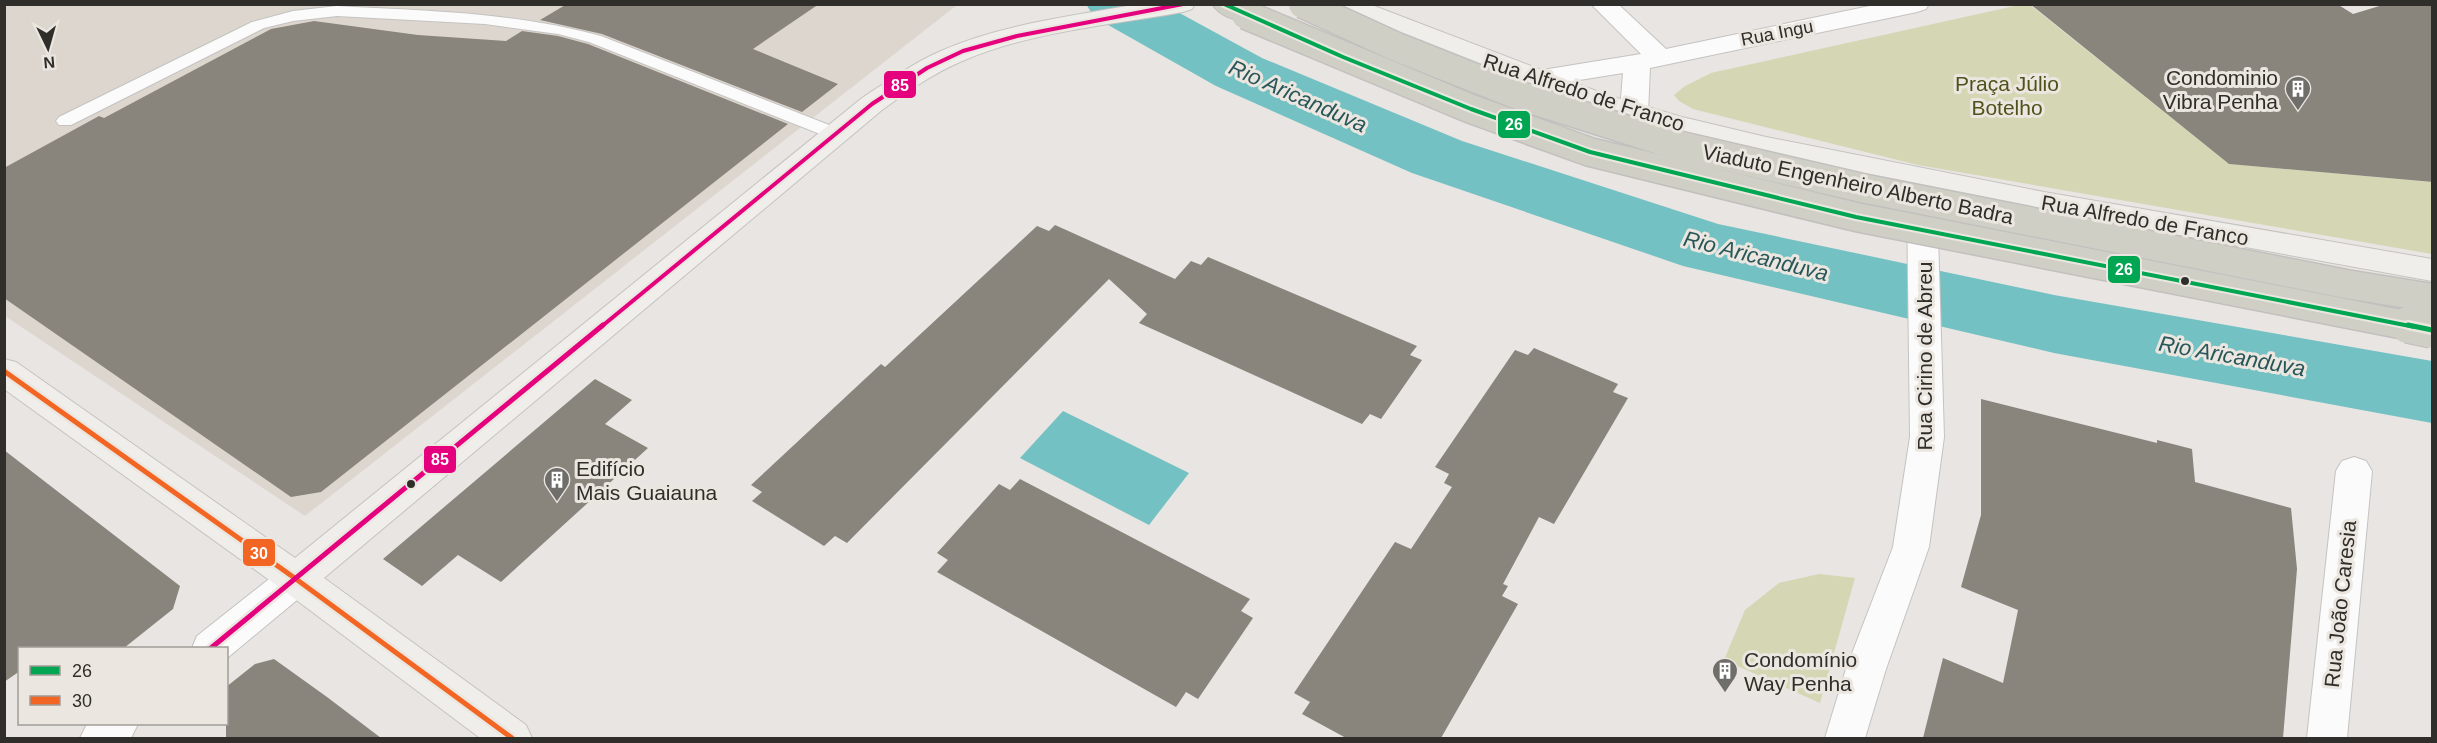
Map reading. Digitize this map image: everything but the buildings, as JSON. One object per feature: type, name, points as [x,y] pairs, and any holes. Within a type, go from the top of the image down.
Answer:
[{"type":"highway","name":"Viaduto Engenheiro Alberto Badra","points":[[1224,4],[1343,57],[1460,104],[1590,152],[1856,217],[2433,330]]},
{"type":"highway","name":"Viaduto Engenheiro Alberto Badra","points":[[1303,4],[1397,47],[1518,95],[1669,143],[1867,189],[2346,284],[2433,298]]},
{"type":"street","points":[[211,647],[872,104],[922,70],[962,52],[1030,34],[1183,4]]},
{"type":"street","name":"Rua Alfredo de Franco","points":[[1344,4],[1536,79],[1634,112],[1808,155],[2124,217],[2433,270]]},
{"type":"street","points":[[1603,4],[1648,60],[1634,112]]},
{"type":"street","name":"Rua Ingu","points":[[1536,79],[1648,60],[1917,4]]},
{"type":"street","name":"Rua Cirino de Abreu","points":[[1845,738],[1866,669],[1911,547],[1927,437],[1921,178]]},
{"type":"street","points":[[4,370],[296,579],[512,738]]},
{"type":"street","name":"Rua João Caresia","points":[[2327,738],[2354,471]]},
{"type":"street","points":[[100,738],[116,725]]},
{"type":"lane","points":[[65,121],[258,26],[293,16],[337,11],[485,20],[559,29],[595,39],[836,134]]},
{"type":"shaded area","points":[[4,5],[957,5],[305,516],[5,316]]},
{"type":"green space","name":"Praça Júlio Botelho","points":[[2019,5],[2030,5],[2229,164],[2432,182],[2432,254],[1918,165],[1693,109],[1679,101],[1674,95],[1685,86],[1711,73]]},
{"type":"green space","points":[[1819,574],[1855,578],[1820,703],[1724,660],[1745,610],[1779,583]]},
{"type":"water","points":[[1063,411],[1189,473],[1149,525],[1020,458]]},
{"type":"waterway","name":"Rio Aricanduva","points":[[1116,4],[1239,72],[1437,157],[1709,248],[2054,324],[2432,392]]},
{"type":"transit line","name":"85","points":[[212,647],[872,104],[905,82],[951,56],[990,43],[1045,29],[1183,4]]},
{"type":"transit line","name":"26","points":[[1224,4],[1343,57],[1471,109],[1590,152],[1856,217],[2432,330]]},
{"type":"transit line","name":"30","points":[[4,371],[296,579],[512,738]]},
{"type":"place","name":"Condominio Vibra Penha","points":[[2298,112]]},
{"type":"place","name":"Edifício Mais Guaiauna","points":[[557,503]]},
{"type":"place","name":"Condomínio Way Penha","points":[[1725,694]]}]
